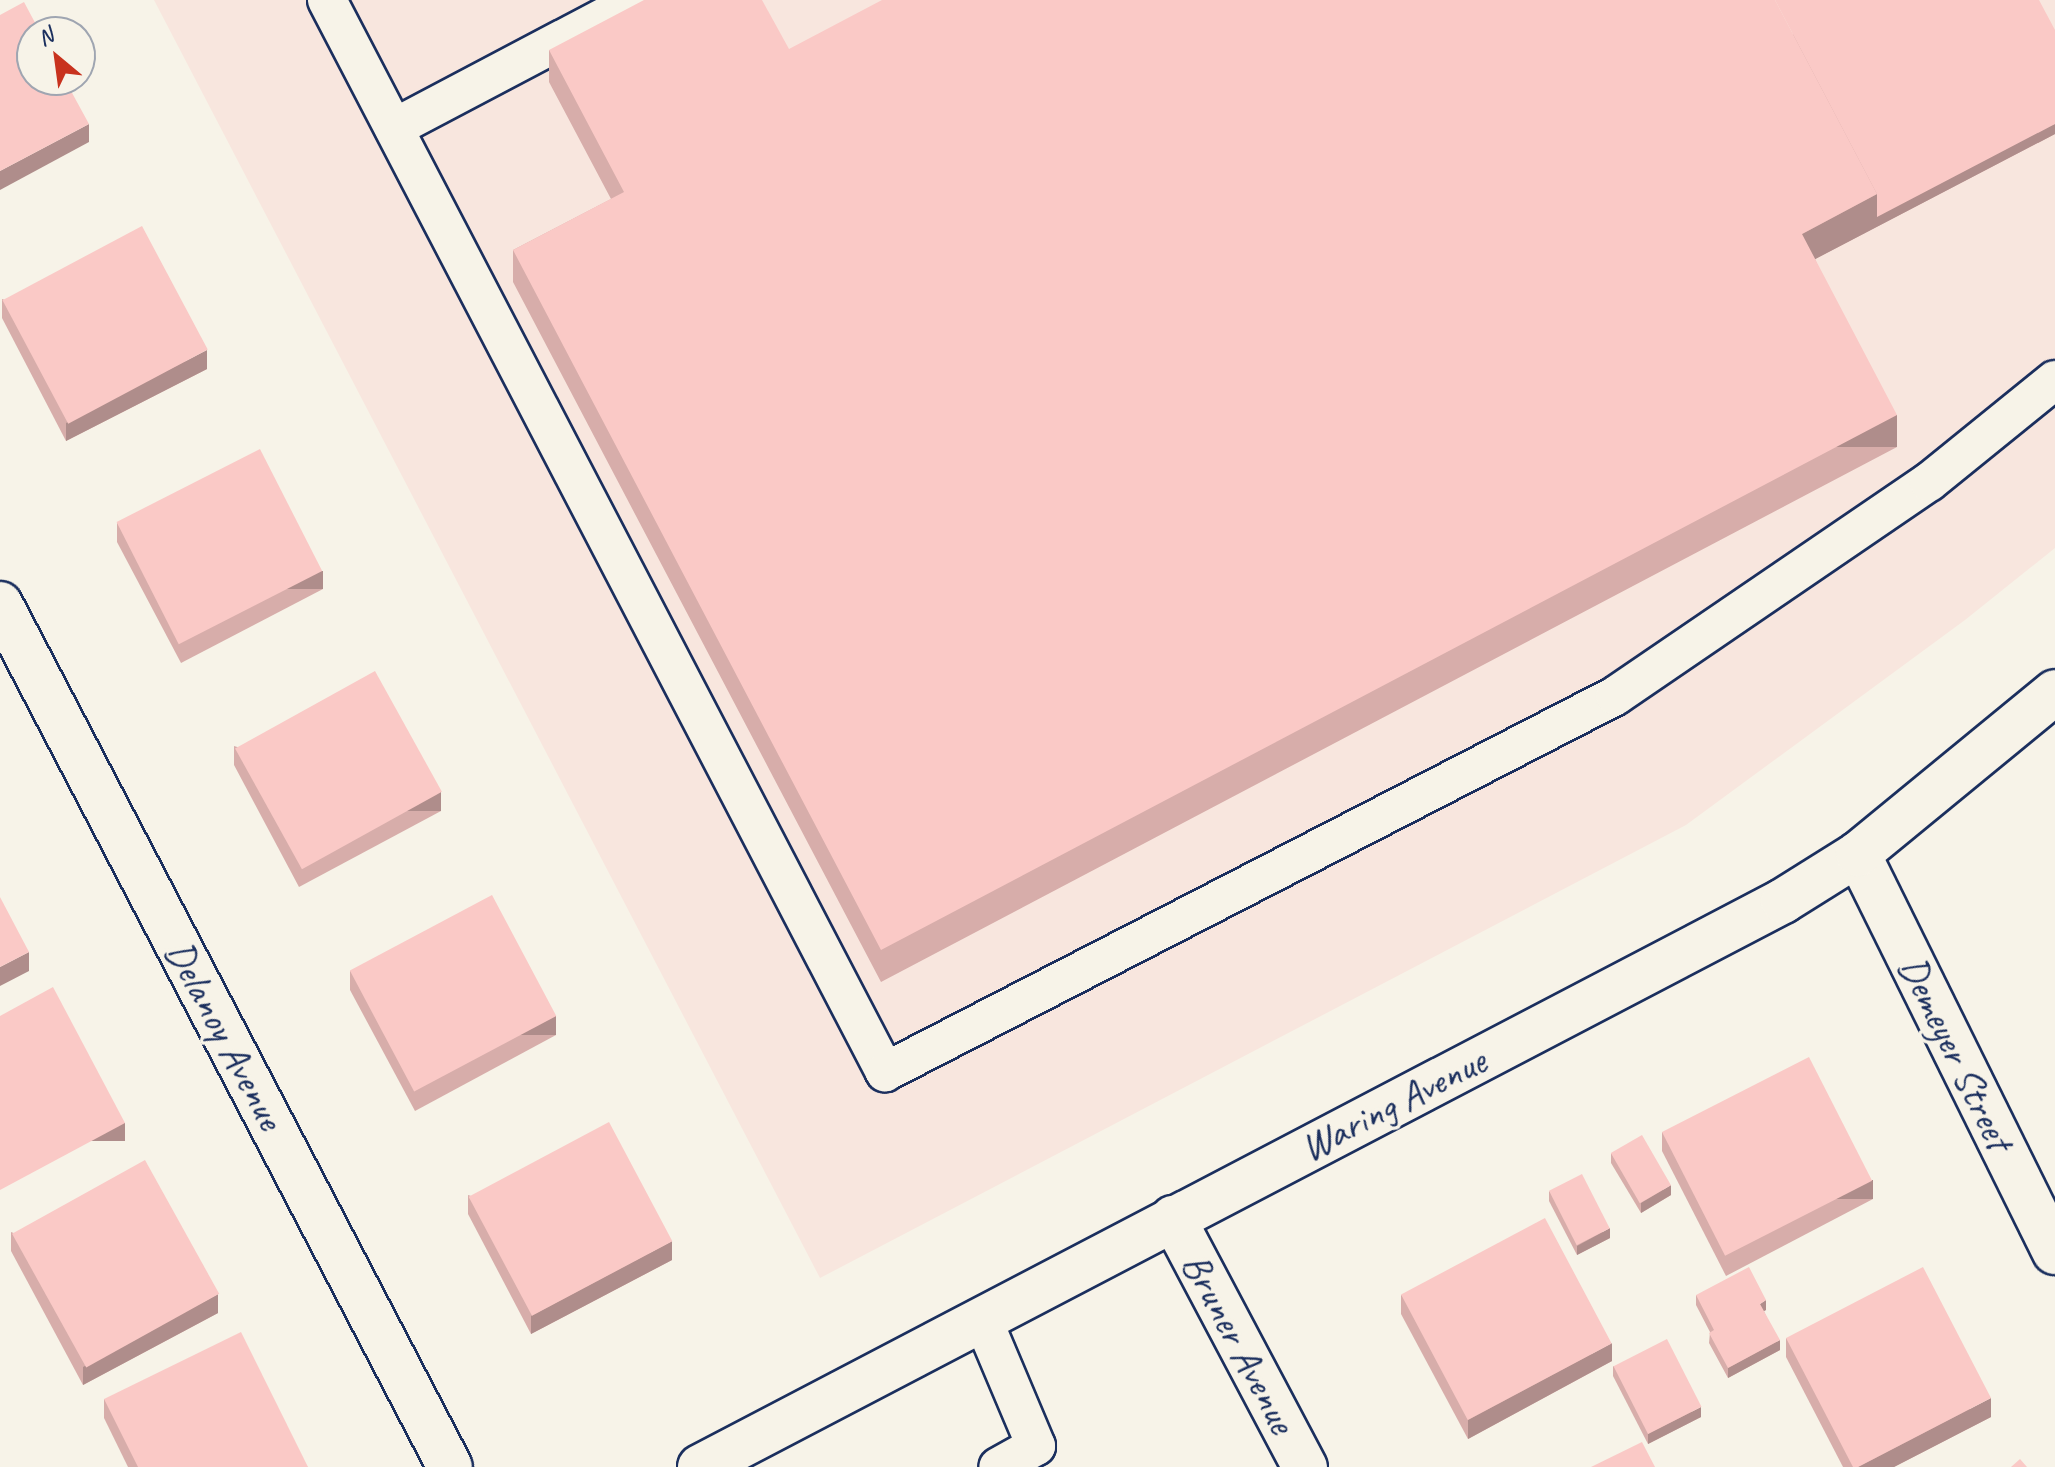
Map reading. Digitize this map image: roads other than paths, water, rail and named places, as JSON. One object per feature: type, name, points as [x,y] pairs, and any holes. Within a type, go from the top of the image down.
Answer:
[{"type":"street","name":"Delanoy Avenue","points":[[0,604],[450,1467]]},
{"type":"street","name":"Waring Avenue","points":[[700,1467],[1783,901],[1858,854],[2055,692]]},
{"type":"street","name":"Demeyer Street","points":[[1858,854],[2055,1252]]},
{"type":"street","name":"Bruner Avenue","points":[[1173,1218],[1305,1467]]},
{"type":"lane","points":[[327,0],[885,1072],[1615,696],[1929,482],[2055,380]]},
{"type":"lane","points":[[394,128],[637,0]]},
{"type":"lane","points":[[982,1318],[1036,1446],[998,1467]]}]
